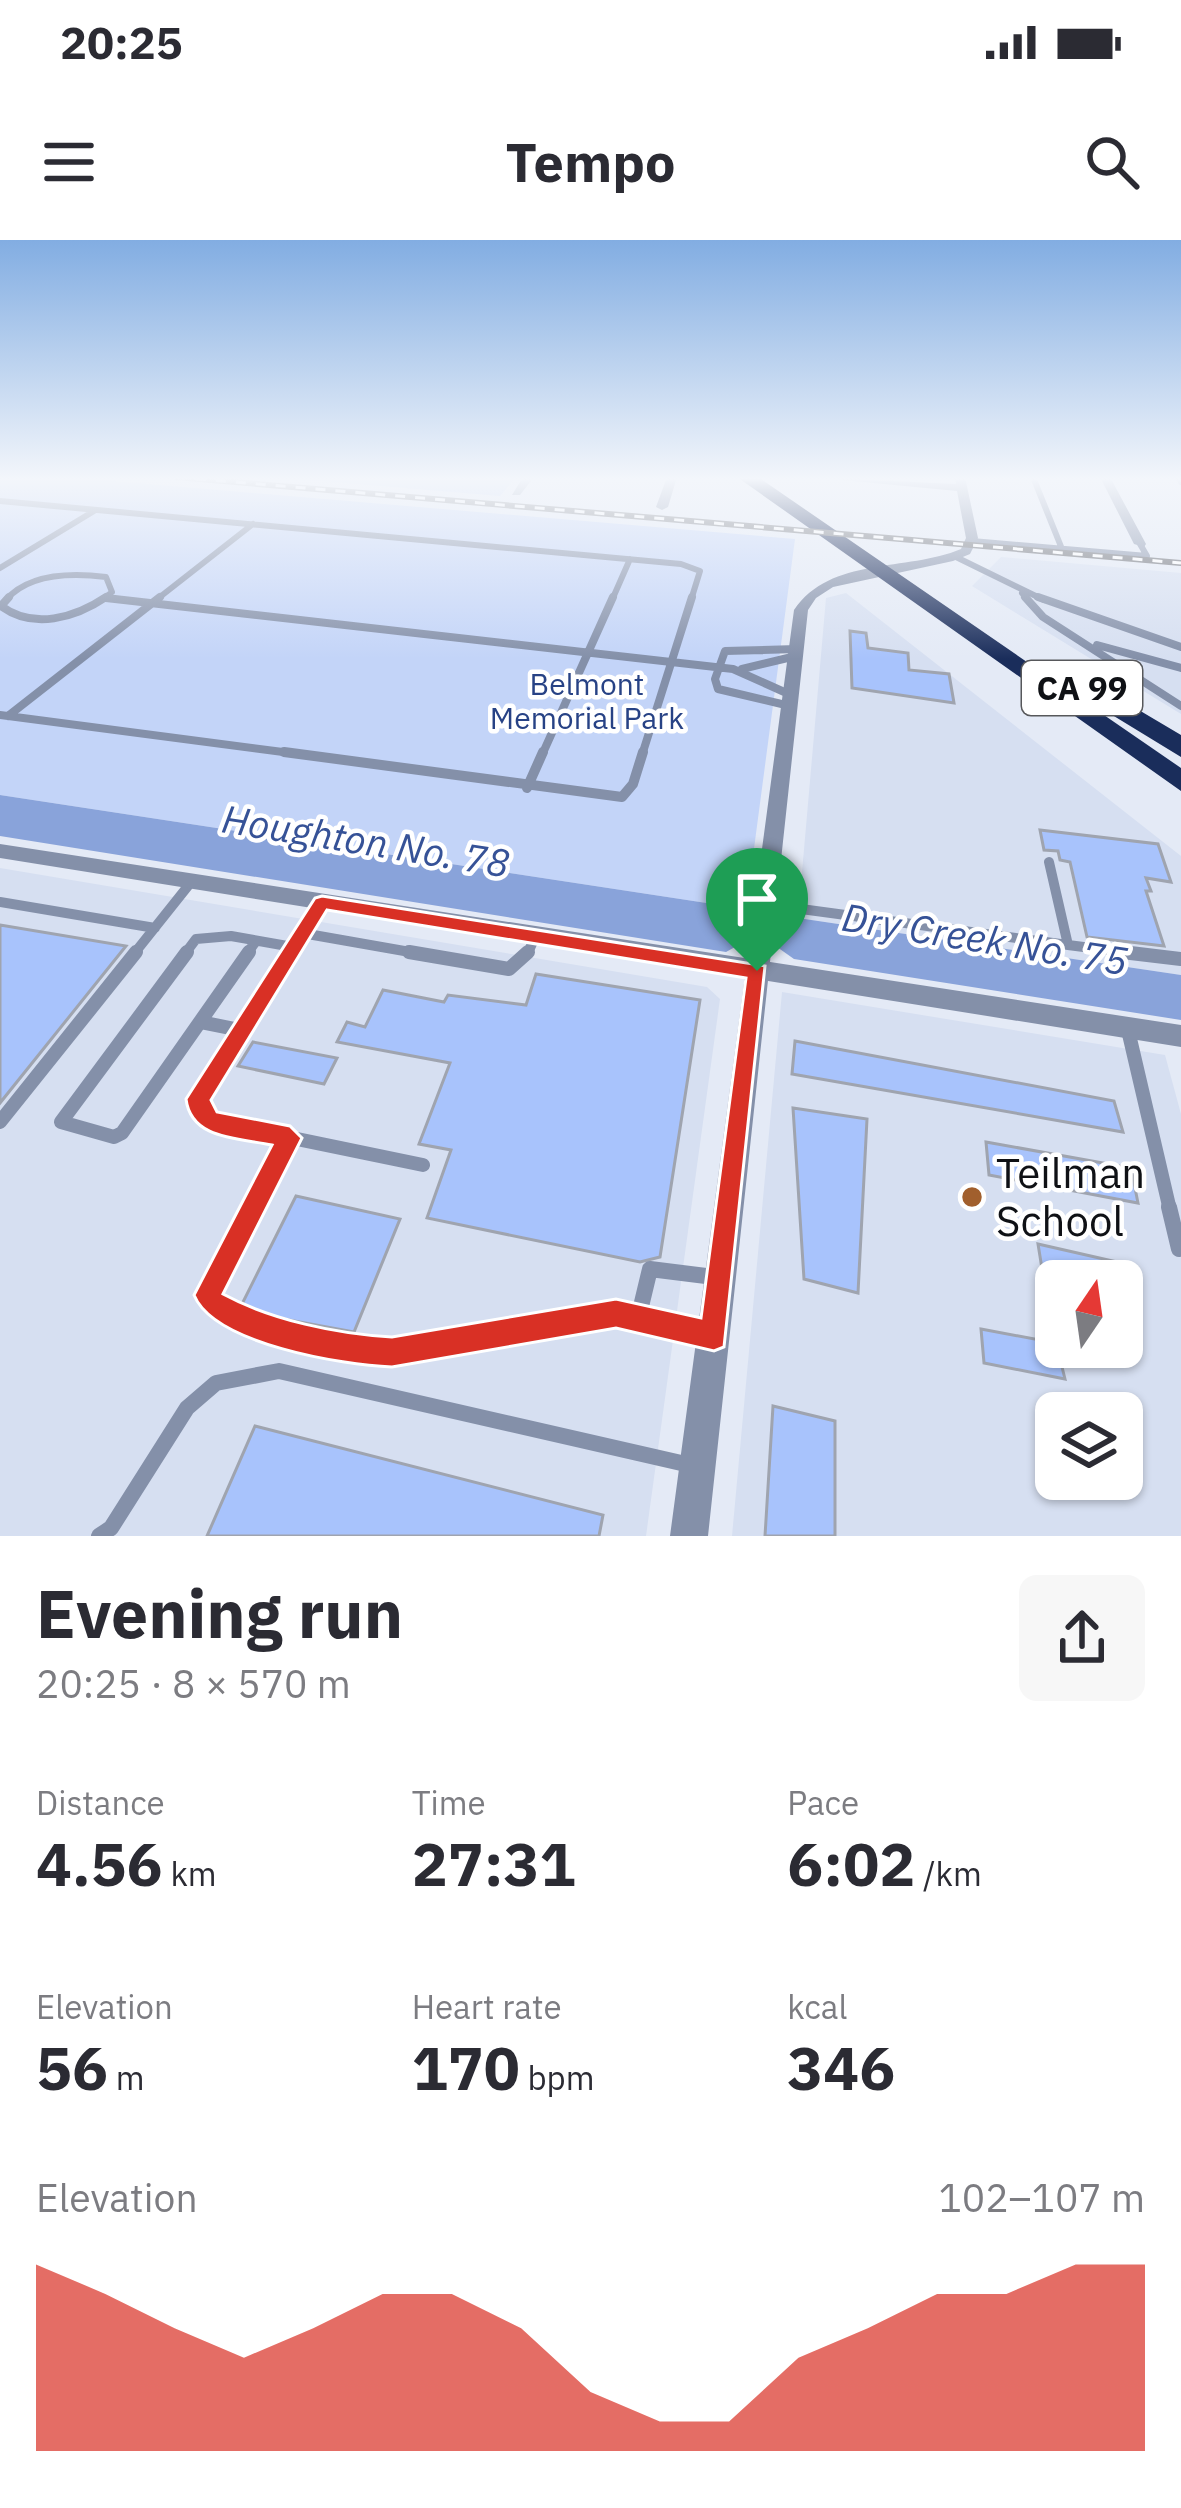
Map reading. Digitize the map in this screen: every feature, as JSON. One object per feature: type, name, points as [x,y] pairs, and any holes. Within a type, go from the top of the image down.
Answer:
[{"type":"highway","name":"CA 99","points":[[832,537],[1181,782]]},
{"type":"highway","name":"CA 99","points":[[858,537],[1181,752]]},
{"type":"highway","points":[[1033,678],[1181,807]]},
{"type":"street","points":[[1137,537],[1140,544]]},
{"type":"street","points":[[689,1536],[790,700],[807,596],[848,578],[956,557],[972,539]]},
{"type":"street","points":[[0,850],[536,937],[761,936],[1127,1027],[1181,1036]]},
{"type":"lane","points":[[0,568],[50,537]]},
{"type":"lane","points":[[4,716],[236,537]]},
{"type":"lane","points":[[4,716],[610,800],[629,792],[700,571],[630,559],[398,537]]},
{"type":"lane","points":[[1057,537],[1061,548]]},
{"type":"lane","points":[[972,539],[1147,556],[1140,544]]},
{"type":"lane","points":[[956,557],[1021,590],[1181,647]]},
{"type":"lane","points":[[526,788],[630,559]]},
{"type":"lane","points":[[0,588],[85,573],[112,581],[106,598]]},
{"type":"lane","points":[[14,589],[1,606],[22,618],[69,614],[106,598],[717,668],[764,667],[796,653]]},
{"type":"lane","points":[[1021,590],[1043,617],[1181,706]]},
{"type":"lane","points":[[1082,641],[1181,668]]},
{"type":"lane","points":[[790,700],[718,688],[717,668],[721,655],[731,649],[796,653]]},
{"type":"lane","points":[[733,669],[790,700]]},
{"type":"lane","points":[[1049,862],[1068,945]]},
{"type":"lane","points":[[0,1122],[192,881]]},
{"type":"lane","points":[[0,902],[154,928]]},
{"type":"lane","points":[[322,902],[199,1099],[200,1114],[210,1121],[423,1166]]},
{"type":"lane","points":[[256,941],[122,1133],[114,1137],[61,1122],[196,939],[206,935],[298,940],[509,969],[524,960],[536,937]]},
{"type":"lane","points":[[761,936],[1068,945],[1181,959]]},
{"type":"lane","points":[[200,1022],[240,1030]]},
{"type":"lane","points":[[1127,1027],[1178,1249]]},
{"type":"lane","points":[[290,1138],[208,1295],[224,1314],[366,1351],[392,1352],[593,1316],[638,1319],[714,1336]]},
{"type":"lane","points":[[638,1319],[650,1269],[659,1266],[721,1278]]},
{"type":"lane","points":[[99,1536],[111,1528],[187,1408],[216,1383],[279,1371],[698,1467]]},
{"type":"shaded area","points":[[1001,557],[1181,573],[1181,714],[972,586]]},
{"type":"shaded area","points":[[846,593],[1181,856],[1181,975],[798,918],[826,598]]},
{"type":"shaded area","points":[[0,795],[746,909],[744,942],[726,952],[0,836]]},
{"type":"shaded area","points":[[0,868],[707,987],[720,999],[646,1536],[0,1536]]},
{"type":"shaded area","points":[[798,918],[1181,975],[1181,1020],[794,959],[777,947],[779,926]]},
{"type":"shaded area","name":"Teilman School","points":[[782,992],[1165,1055],[1181,1114],[1181,1536],[732,1536]]},
{"type":"green space","name":"Belmont Memorial Park","points":[[0,537],[795,539],[746,909],[0,795]]},
{"type":"building","points":[[850,631],[866,633],[868,648],[908,653],[909,670],[949,674],[954,703],[852,688]]},
{"type":"building","points":[[1040,830],[1158,844],[1171,882],[1146,878],[1151,891],[1146,891],[1164,946],[1087,937],[1070,862],[1060,860],[1058,851],[1044,850]]},
{"type":"building","points":[[0,925],[126,946],[0,1103]]},
{"type":"building","points":[[536,974],[700,1000],[660,1257],[640,1262],[427,1218],[451,1150],[419,1144],[450,1063],[337,1042],[347,1022],[365,1027],[383,990],[444,1002],[448,995],[526,1005]]},
{"type":"building","points":[[795,1041],[1114,1101],[1123,1132],[792,1074]]},
{"type":"building","points":[[253,1042],[337,1058],[324,1084],[238,1066]]},
{"type":"building","points":[[793,1108],[867,1119],[858,1293],[804,1279]]},
{"type":"building","points":[[986,1142],[1131,1168],[1138,1203],[989,1175]]},
{"type":"building","points":[[296,1196],[400,1219],[354,1332],[267,1316],[242,1304]]},
{"type":"building","points":[[1038,1244],[1108,1260],[1041,1260]]},
{"type":"building","points":[[981,1329],[1035,1339],[1035,1368],[1062,1368],[1065,1379],[984,1363]]},
{"type":"building","points":[[773,1406],[835,1421],[835,1536],[765,1536]]},
{"type":"building","points":[[255,1426],[603,1515],[599,1536],[207,1536]]},
{"type":"railway","points":[[883,537],[1181,563]]},
{"type":"place","name":"Teilman School","points":[[972,1197]]},
{"type":"route","points":[[322,902],[757,971],[714,1336],[616,1314],[392,1352],[366,1351],[246,1322],[213,1304],[208,1295],[218,1270],[290,1138],[210,1121],[200,1114],[199,1099],[322,902]]},
{"type":"water label","name":"Houghton No. 78","points":[[366,841]]},
{"type":"water label","name":"Dry Creek No. 75","points":[[985,939]]}]
